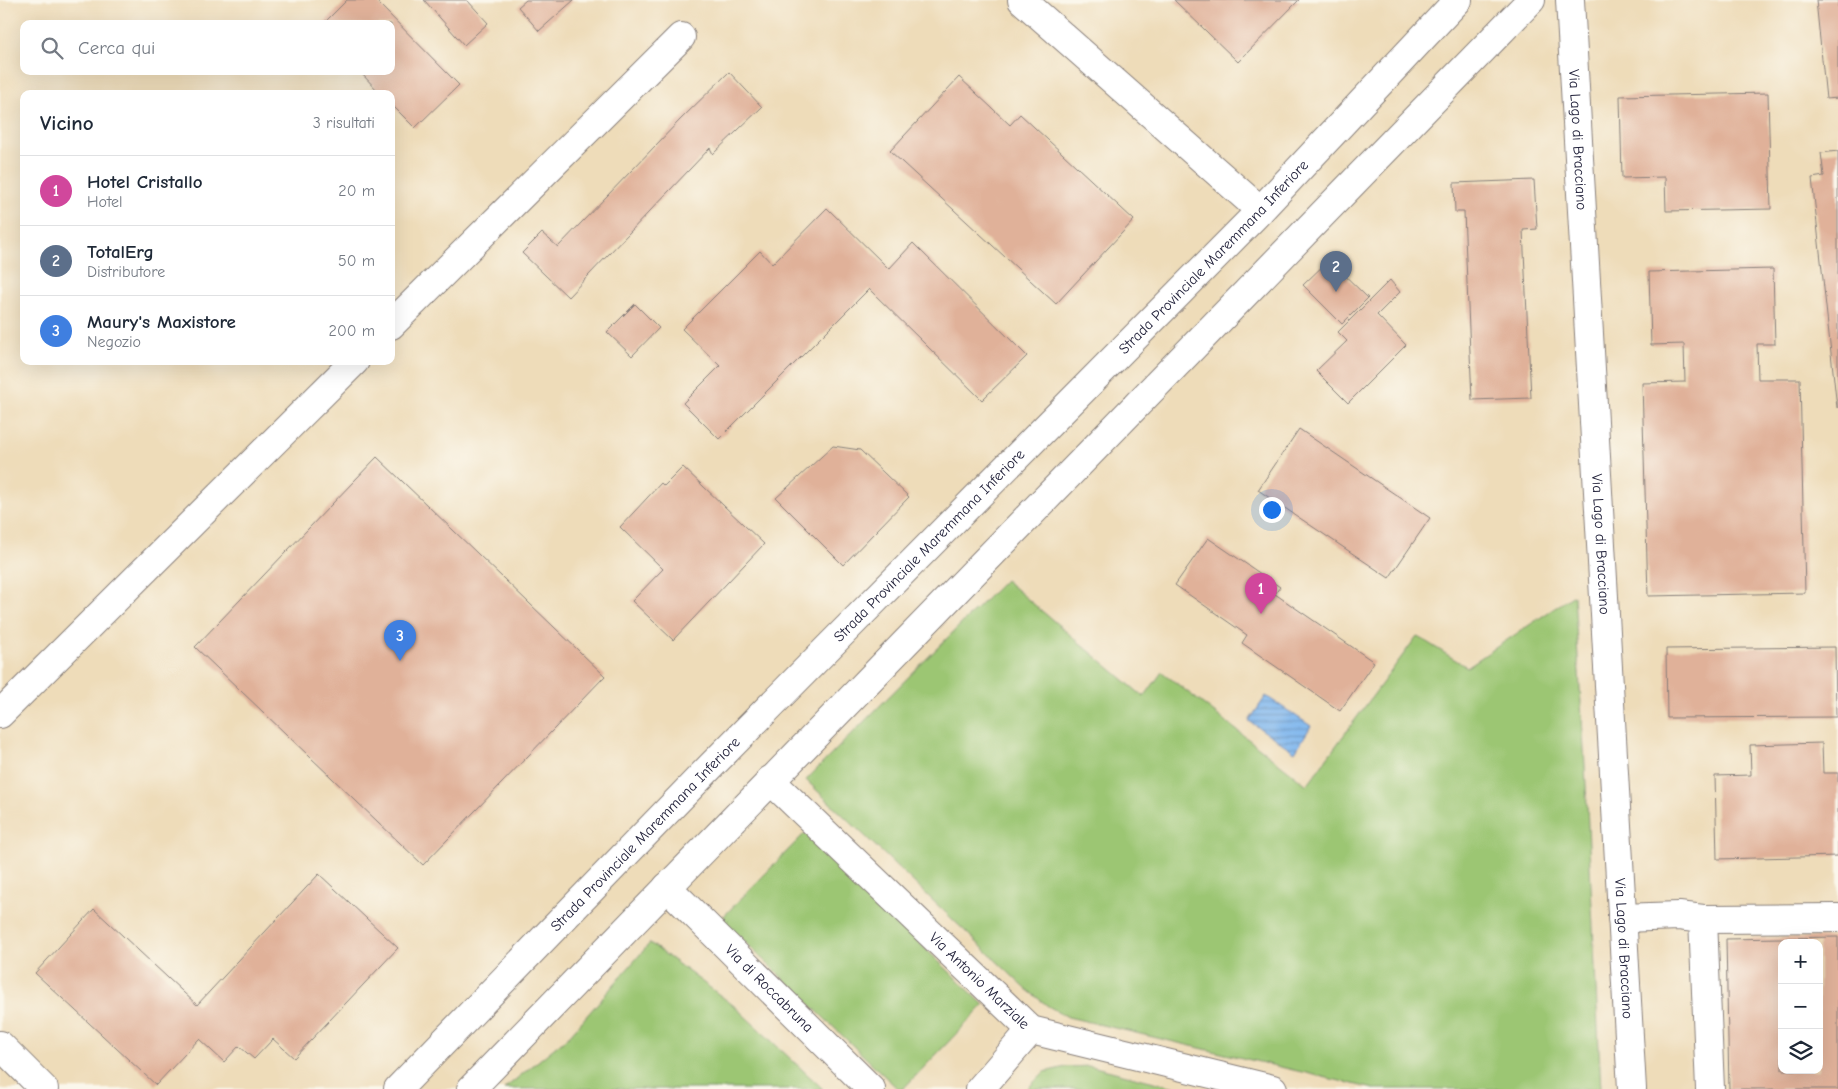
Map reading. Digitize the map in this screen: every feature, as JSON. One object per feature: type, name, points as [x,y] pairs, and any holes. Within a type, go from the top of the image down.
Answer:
[{"type":"street","points":[[1022,0],[1260,210]]},
{"type":"street","name":"Strada Provinciale Maremmana Inferiore","points":[[398,1089],[711,766],[1260,210],[1458,0]]},
{"type":"street","points":[[471,1089],[1531,0]]},
{"type":"street","name":"Via Lago di Bracciano","points":[[1570,0],[1632,1089]]},
{"type":"street","points":[[395,321],[681,37]]},
{"type":"street","points":[[0,714],[351,365]]},
{"type":"street","name":"Via Antonio Marziale","points":[[770,780],[1031,1030],[1273,1089]]},
{"type":"street","name":"Via di Roccabruna","points":[[667,887],[871,1089]]},
{"type":"street","points":[[1622,918],[1679,916],[1703,919],[1838,918]]},
{"type":"street","points":[[1703,919],[1710,1089]]},
{"type":"street","points":[[980,1089],[1031,1030]]},
{"type":"street","points":[[0,1045],[44,1089]]},
{"type":"green space","points":[[1005,580],[1144,697],[1162,672],[1307,785],[1417,636],[1467,667],[1574,595],[1585,765],[1601,1089],[1374,1089],[1068,1017],[1048,1006],[1026,989],[806,780]]},
{"type":"green space","points":[[805,833],[984,1005],[903,1089],[898,1089],[721,919]]},
{"type":"green space","points":[[650,943],[733,1005],[823,1089],[504,1089],[570,1035]]},
{"type":"green space","points":[[1091,1066],[1182,1089],[1027,1089],[1044,1072],[1066,1067]]},
{"type":"water","points":[[1266,696],[1311,726],[1295,752],[1249,721]]},
{"type":"building","points":[[347,0],[375,0],[395,20],[327,20]]},
{"type":"building","points":[[424,0],[467,0],[488,23],[464,45]]},
{"type":"building","points":[[526,0],[574,0],[539,31],[518,7]]},
{"type":"building","points":[[1174,0],[1299,0],[1238,62]]},
{"type":"building","points":[[1816,0],[1838,0],[1838,98],[1826,99]]},
{"type":"building","points":[[395,20],[459,85],[415,128],[395,108],[395,90],[377,90],[363,75],[395,75]]},
{"type":"building","points":[[729,72],[762,107],[713,154],[710,148],[568,297],[522,253],[542,233],[558,247]]},
{"type":"building","points":[[959,77],[1010,125],[1020,114],[1134,220],[1056,304],[890,151]]},
{"type":"building","points":[[1768,93],[1771,209],[1666,211],[1665,177],[1622,178],[1620,96]]},
{"type":"building","points":[[1838,151],[1837,408],[1812,178],[1824,176],[1821,153]]},
{"type":"building","points":[[1534,180],[1537,229],[1523,230],[1531,398],[1472,400],[1464,212],[1455,212],[1454,183]]},
{"type":"building","points":[[827,208],[889,269],[913,243],[1027,356],[982,400],[869,289],[719,439],[683,403],[720,366],[682,329],[760,251],[772,264]]},
{"type":"building","points":[[1329,260],[1368,298],[1342,324],[1303,285]]},
{"type":"building","points":[[1773,269],[1775,344],[1757,344],[1758,379],[1800,379],[1805,593],[1648,596],[1642,383],[1685,382],[1684,344],[1651,345],[1649,272]]},
{"type":"building","points":[[1390,280],[1400,292],[1377,315],[1406,345],[1348,403],[1316,371],[1347,341],[1338,332]]},
{"type":"building","points":[[635,304],[659,328],[632,356],[607,332]]},
{"type":"building","points":[[1299,429],[1430,518],[1389,578],[1258,490]]},
{"type":"building","points":[[833,446],[860,450],[909,497],[843,565],[776,498]]},
{"type":"building","points":[[377,457],[605,676],[423,865],[195,647]]},
{"type":"building","points":[[683,467],[764,544],[673,640],[632,601],[663,569],[620,527],[661,483],[664,486]]},
{"type":"building","points":[[1208,538],[1280,587],[1275,594],[1374,662],[1340,711],[1242,643],[1247,635],[1175,585]]},
{"type":"building","points":[[1835,647],[1836,717],[1667,718],[1666,649]]},
{"type":"building","points":[[1822,743],[1823,773],[1838,773],[1838,856],[1717,859],[1715,776],[1751,775],[1750,745]]},
{"type":"building","points":[[319,874],[398,948],[294,1058],[273,1039],[254,1059],[239,1046],[224,1062],[199,1039],[156,1085],[35,973],[94,909],[197,1005]]},
{"type":"building","points":[[1838,937],[1838,1089],[1729,1089],[1726,939]]},
{"type":"place","name":"TotalErg","points":[[1336,292]]},
{"type":"place","name":"Hotel Cristallo","points":[[1261,614]]},
{"type":"place","name":"Maury's Maxistore","points":[[400,661]]}]
